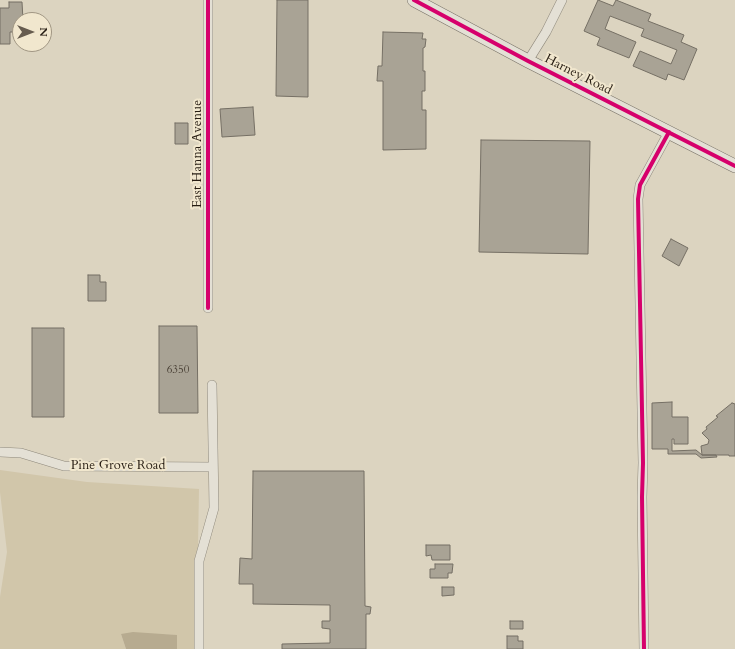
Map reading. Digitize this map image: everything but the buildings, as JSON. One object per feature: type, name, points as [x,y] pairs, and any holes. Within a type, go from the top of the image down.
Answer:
[{"type":"street","name":"East Hanna Avenue","points":[[208,0],[208,308]]},
{"type":"street","name":"Harney Road","points":[[414,0],[528,61],[735,166]]},
{"type":"street","points":[[528,61],[546,32],[562,0]]},
{"type":"street","points":[[644,649],[638,199],[640,185],[669,132]]},
{"type":"street","points":[[199,649],[199,561],[214,508],[212,385]]},
{"type":"street","name":"Pine Grove Road","points":[[0,452],[21,453],[64,466],[213,467]]},
{"type":"shaded area","points":[[0,470],[87,482],[199,489],[198,547],[194,561],[194,649],[177,649],[176,635],[121,634],[126,649],[0,649],[0,597],[7,552],[0,492]]},
{"type":"shaded area","points":[[133,632],[177,635],[177,649],[126,649],[121,634]]},
{"type":"cycle path","points":[[208,0],[208,308]]},
{"type":"cycle path","points":[[414,0],[528,61],[735,166]]},
{"type":"cycle path","points":[[644,649],[643,463],[638,199],[640,185],[669,132]]}]
